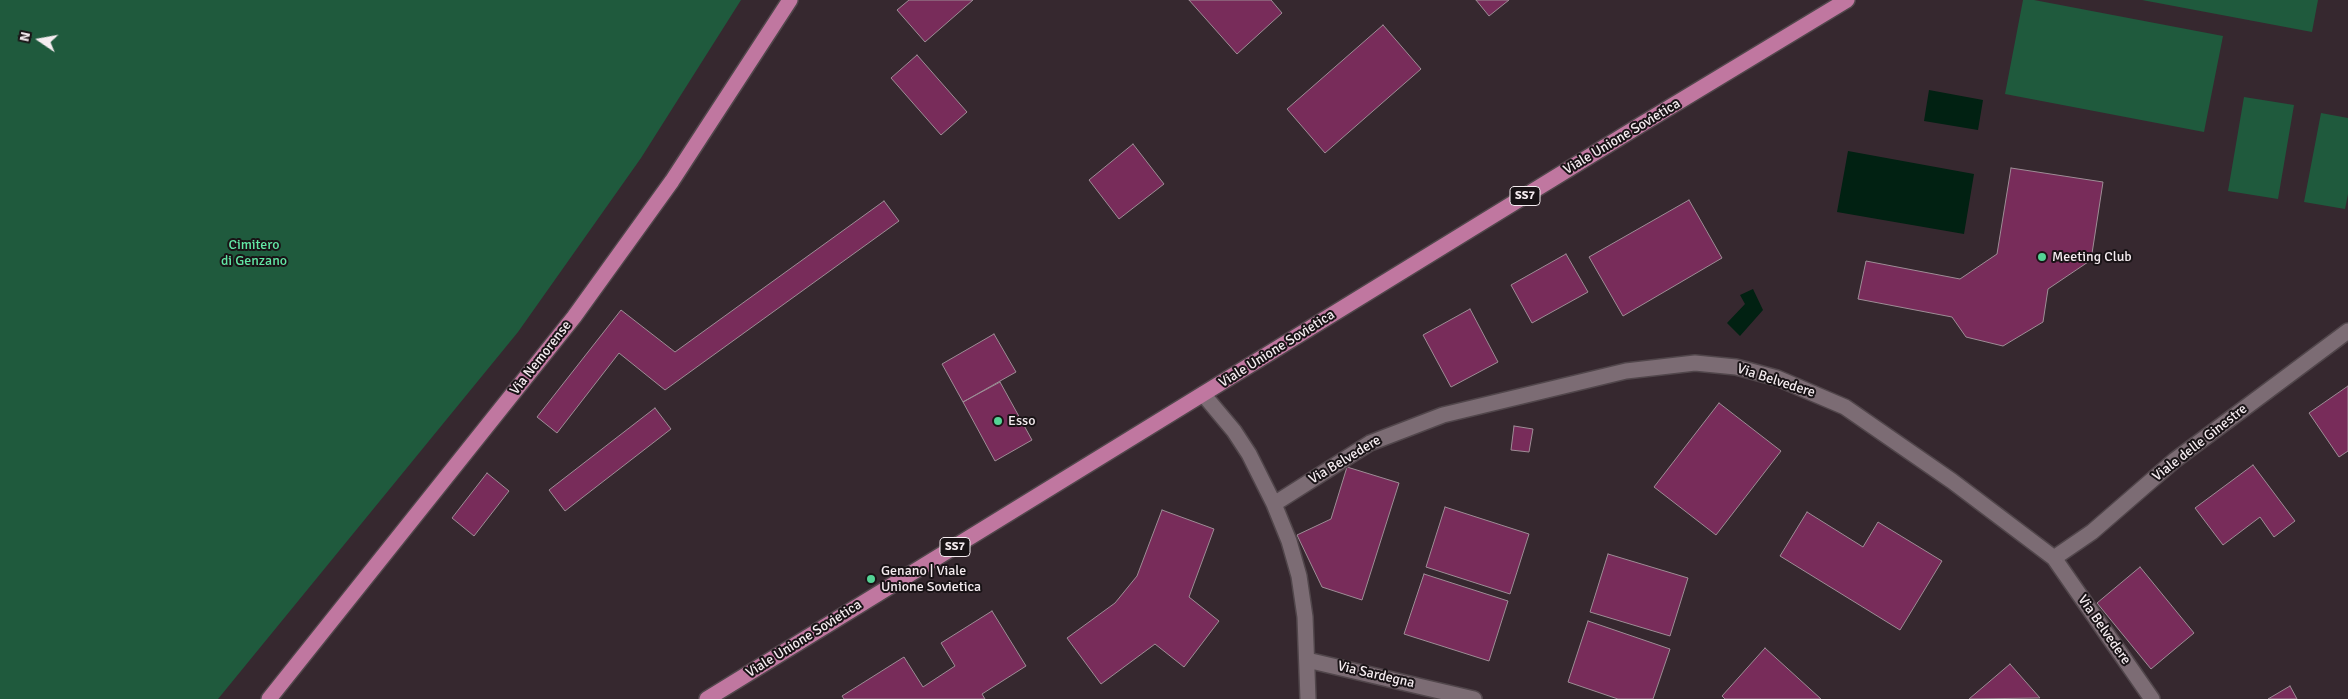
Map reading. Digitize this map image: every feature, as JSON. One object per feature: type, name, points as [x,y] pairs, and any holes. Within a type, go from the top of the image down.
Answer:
[{"type":"main road","name":"Via Nemorense","points":[[269,699],[580,309],[672,181],[790,0]]},
{"type":"main road","name":"Viale Unione Sovietica","points":[[708,699],[1848,0]]},
{"type":"street","name":"Viale delle Ginestre","points":[[2054,558],[2092,532],[2175,460],[2348,331]]},
{"type":"street","name":"Via Belvedere","points":[[1274,504],[1370,443],[1443,414],[1626,371],[1695,363],[1743,368],[1777,378],[1845,407],[1952,481],[2054,558],[2152,699]]},
{"type":"street","points":[[1203,394],[1242,442],[1274,504],[1289,541],[1299,576],[1305,617],[1308,699]]},
{"type":"street","name":"Via Sardegna","points":[[1307,660],[1435,688],[1474,699]]},
{"type":"green space","name":"Cimitero di Genzano","points":[[0,0],[741,0],[641,158],[518,332],[218,699],[0,699]]},
{"type":"green space","points":[[2023,0],[2034,0],[2223,36],[2204,132],[2005,94]]},
{"type":"green space","points":[[2142,0],[2318,0],[2312,32]]},
{"type":"green space","points":[[2244,97],[2294,105],[2278,199],[2228,191]]},
{"type":"green space","points":[[2321,113],[2348,118],[2348,194],[2345,209],[2304,202]]},
{"type":"shaded area","points":[[1929,90],[1983,100],[1978,130],[1924,121]]},
{"type":"shaded area","points":[[1848,151],[1974,174],[1964,234],[1837,212]]},
{"type":"shaded area","points":[[1753,289],[1763,310],[1740,336],[1727,323],[1745,304],[1740,295]]},
{"type":"building","points":[[909,0],[973,0],[925,42],[897,10]]},
{"type":"building","points":[[1189,0],[1271,0],[1282,13],[1237,54]]},
{"type":"building","points":[[1476,0],[1509,0],[1489,16]]},
{"type":"building","points":[[1383,25],[1421,69],[1325,153],[1287,109]]},
{"type":"building","points":[[917,55],[967,112],[941,135],[891,78]]},
{"type":"building","points":[[1133,144],[1164,184],[1119,219],[1089,180]]},
{"type":"building","name":"Meeting Club","points":[[2011,168],[2103,182],[2091,260],[2048,289],[2043,322],[2003,346],[1966,337],[1952,317],[1858,299],[1866,261],[1960,279],[1997,254]]},
{"type":"building","points":[[1689,200],[1722,258],[1623,316],[1589,257]]},
{"type":"building","points":[[884,201],[899,221],[665,390],[619,353],[557,433],[537,417],[621,310],[675,352]]},
{"type":"building","points":[[1566,254],[1588,292],[1532,323],[1511,285]]},
{"type":"building","points":[[1470,309],[1498,362],[1451,387],[1423,335]]},
{"type":"building","points":[[994,334],[1016,372],[963,402],[942,364]]},
{"type":"building","name":"Esso","points":[[1000,382],[1032,440],[995,461],[963,402]]},
{"type":"building","points":[[2348,386],[2348,451],[2339,457],[2309,413]]},
{"type":"building","points":[[1719,403],[1781,451],[1716,535],[1654,487]]},
{"type":"building","points":[[655,408],[671,429],[565,511],[549,490]]},
{"type":"building","points":[[1514,426],[1533,429],[1529,452],[1511,450]]},
{"type":"building","points":[[2253,465],[2295,521],[2274,537],[2260,517],[2223,545],[2195,508]]},
{"type":"building","points":[[1347,467],[1399,483],[1362,600],[1322,587],[1297,535],[1331,519]]},
{"type":"building","points":[[487,473],[509,491],[474,536],[452,518]]},
{"type":"building","points":[[1445,507],[1529,534],[1510,594],[1426,567]]},
{"type":"building","points":[[1162,510],[1214,529],[1189,597],[1219,621],[1184,667],[1155,644],[1101,684],[1067,638],[1115,603],[1137,576]]},
{"type":"building","points":[[1807,512],[1863,547],[1878,522],[1942,561],[1900,630],[1780,556]]},
{"type":"building","points":[[1608,554],[1688,578],[1670,636],[1590,612]]},
{"type":"building","points":[[2140,567],[2194,633],[2151,669],[2097,603]]},
{"type":"building","points":[[1424,574],[1508,601],[1489,661],[1404,634]]},
{"type":"building","points":[[992,611],[1026,666],[982,694],[985,699],[844,699],[842,696],[904,657],[923,687],[955,666],[941,643]]},
{"type":"building","points":[[1588,621],[1670,649],[1653,699],[1618,699],[1568,682]]},
{"type":"building","points":[[1765,648],[1821,699],[1725,699],[1722,696]]},
{"type":"building","points":[[2010,664],[2040,698],[1969,699]]},
{"type":"building","points":[[2290,686],[2297,699],[2268,699]]},
{"type":"place","name":"Meeting Club","points":[[2042,257]]},
{"type":"place","name":"Esso","points":[[998,421]]},
{"type":"place","name":"Genano | Viale Unione Sovietica","points":[[871,579]]}]
